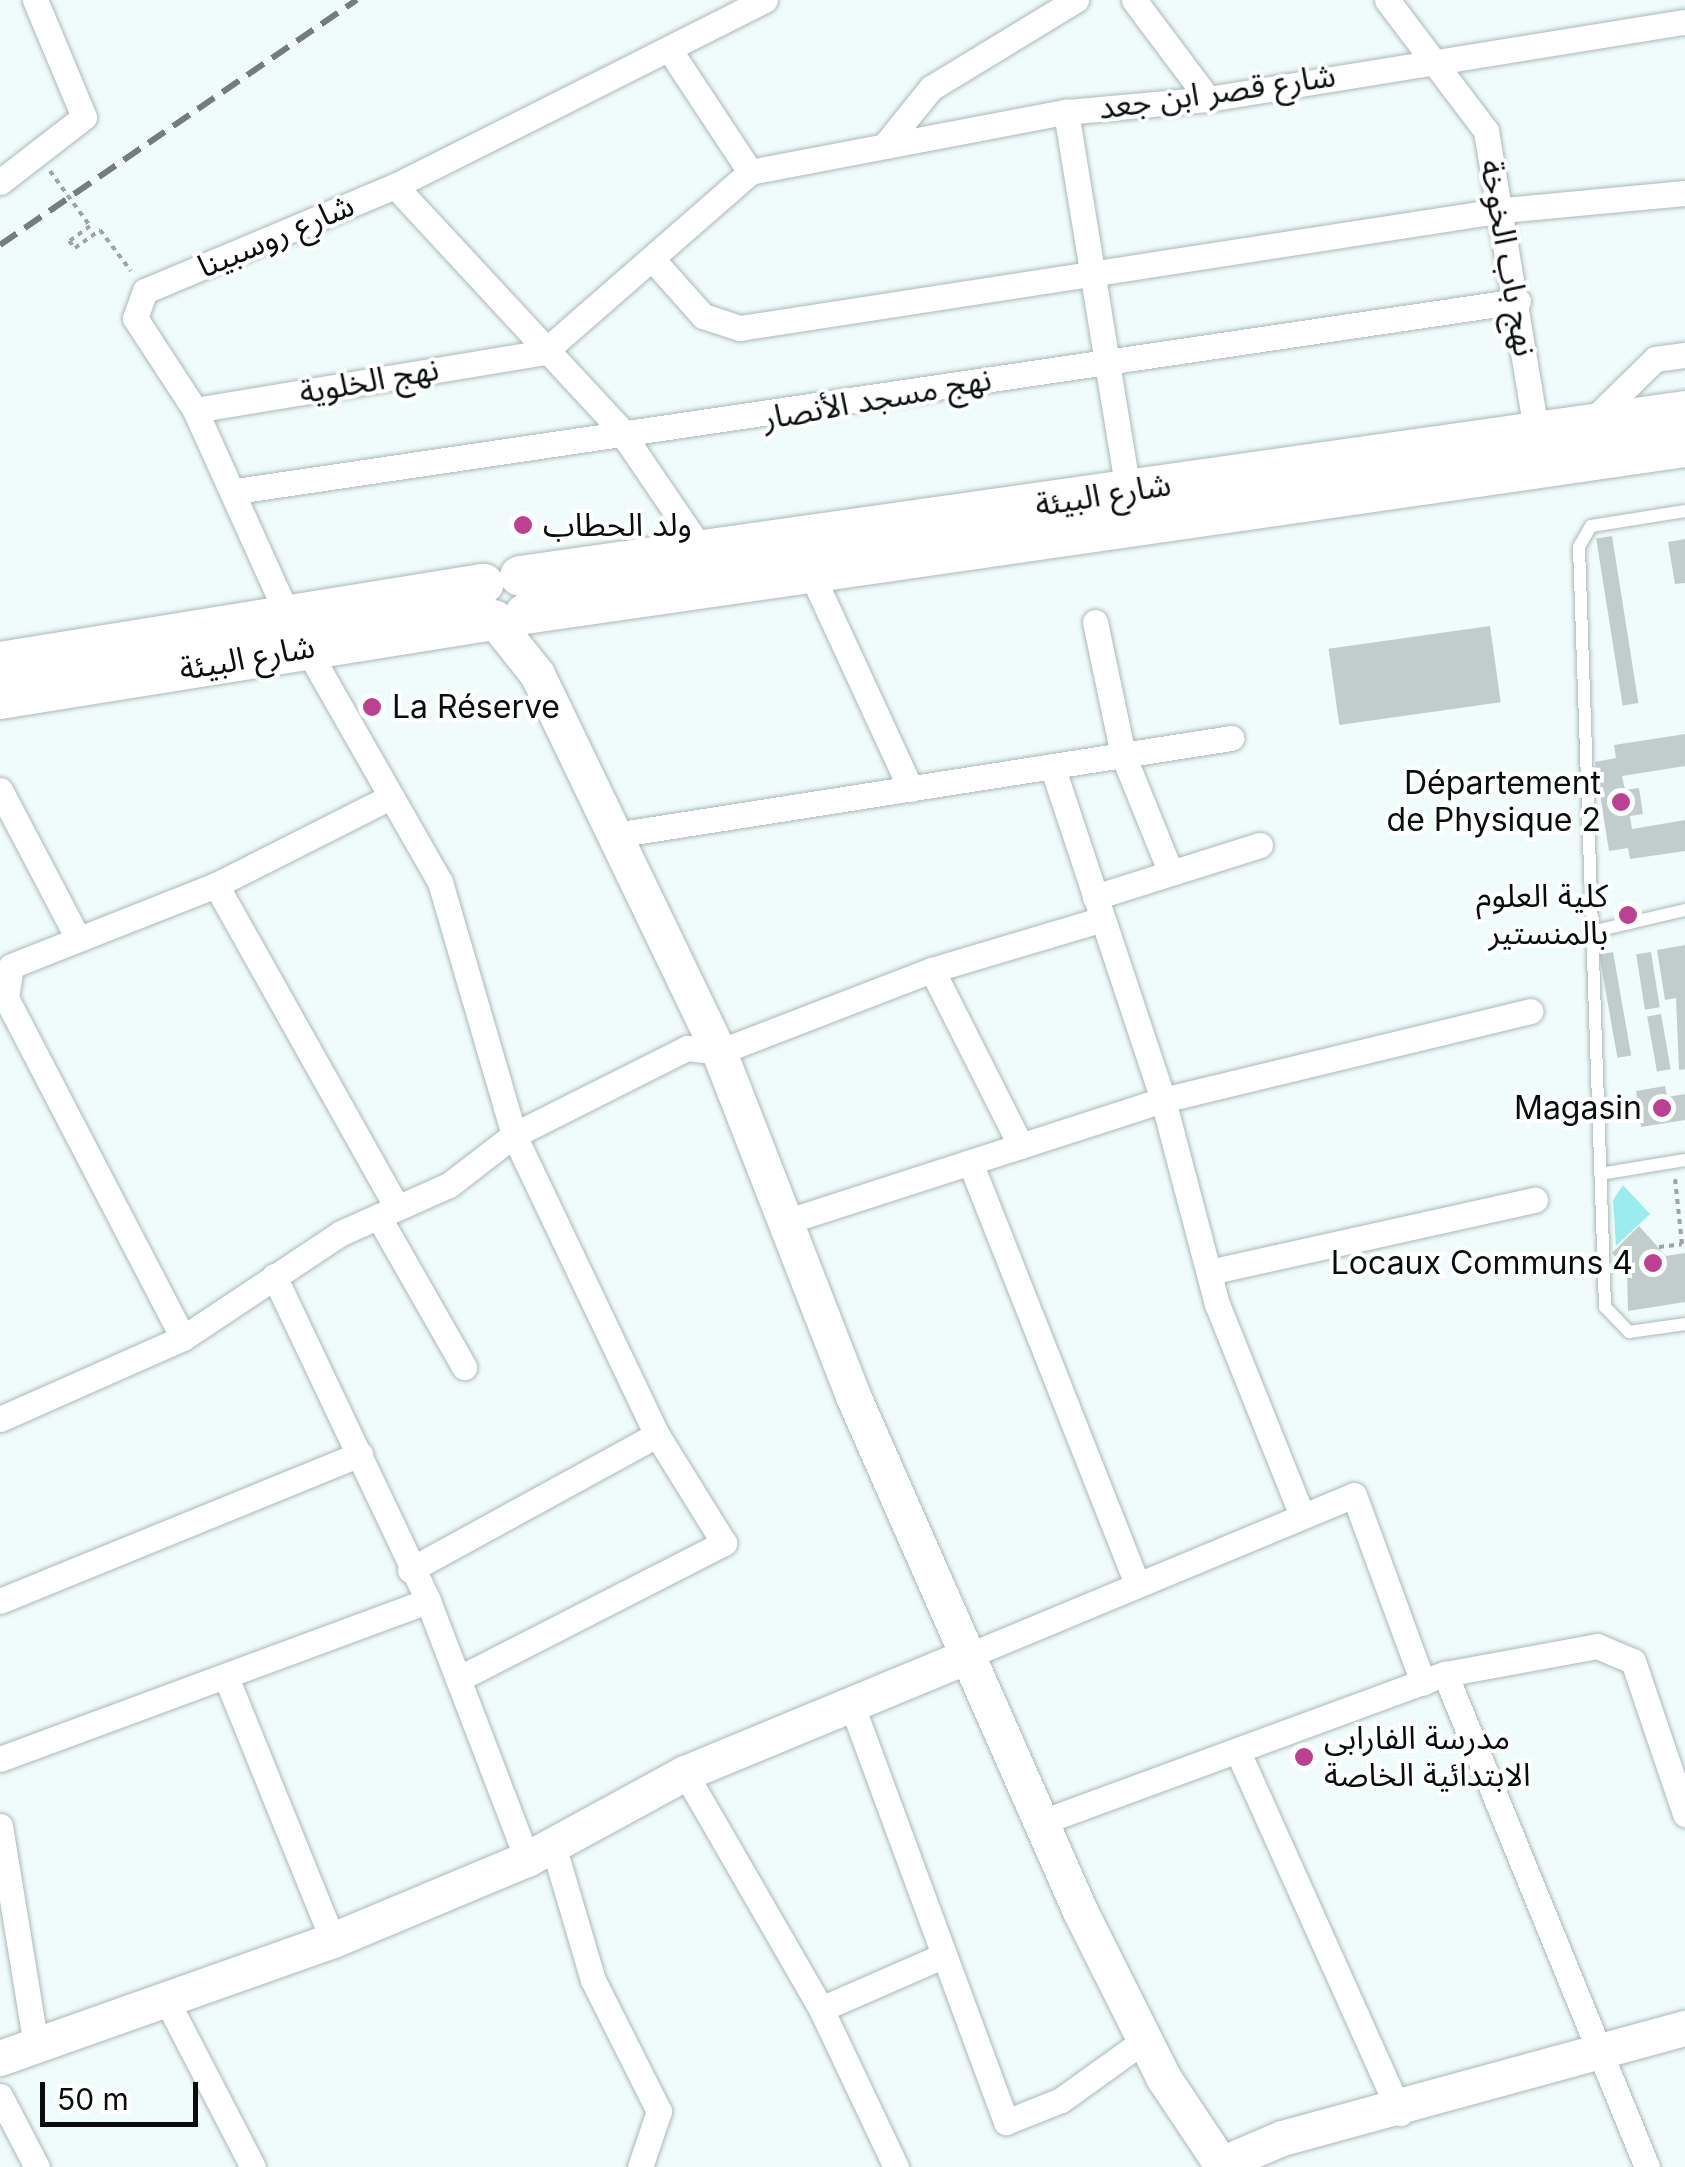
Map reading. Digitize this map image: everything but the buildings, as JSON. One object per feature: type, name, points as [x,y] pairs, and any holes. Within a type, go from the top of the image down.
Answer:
[{"type":"main road","name":"شارع البيئة","points":[[0,662],[297,630],[506,598],[811,573],[1548,441],[1685,411]]},
{"type":"main road","name":"شارع البيئة","points":[[506,598],[704,552],[1128,491],[1548,441],[1685,447]]},
{"type":"main road","name":"شارع البيئة","points":[[0,699],[297,630]]},
{"type":"street","points":[[0,182],[84,117],[35,0]]},
{"type":"street","name":"شارع روسبينا","points":[[146,291],[395,186],[671,52],[765,0]]},
{"type":"street","points":[[885,146],[932,88],[1076,0]]},
{"type":"street","points":[[1134,0],[1208,100]]},
{"type":"street","name":"نهج باب الخوخة","points":[[1386,0],[1484,126],[1548,441]]},
{"type":"street","name":"شارع قصر ابن جعد","points":[[750,172],[1066,112],[1208,100],[1434,57],[1685,22]]},
{"type":"street","points":[[544,352],[654,262],[750,172],[671,52]]},
{"type":"street","points":[[1066,112],[1128,491]]},
{"type":"street","points":[[395,186],[544,352],[618,427],[704,552]]},
{"type":"street","points":[[654,262],[703,316],[740,328],[1094,270],[1504,210],[1685,193]]},
{"type":"street","points":[[146,291],[138,333],[195,410],[236,490],[297,630],[388,798],[440,882],[514,1134],[657,1435],[724,1544],[458,1679]]},
{"type":"street","name":"نهج مسجد الأنصار","points":[[236,490],[618,427],[742,422],[1106,358],[1518,301]]},
{"type":"street","name":"نهج الخلوية","points":[[195,410],[544,352]]},
{"type":"street","points":[[1548,441],[1655,360],[1685,355]]},
{"type":"street","points":[[811,573],[911,788]]},
{"type":"street","points":[[506,598],[537,674],[719,1052],[791,1220],[852,1396],[965,1657],[1143,2041],[1220,2166],[1282,2138],[1400,2113],[1601,2057],[1685,2028]]},
{"type":"street","points":[[1095,622],[1123,755],[1171,873]]},
{"type":"street","points":[[615,835],[1230,738]]},
{"type":"street","points":[[1052,766],[1163,1100],[1209,1272],[1302,1516]]},
{"type":"street","points":[[0,790],[76,934]]},
{"type":"street","points":[[182,1338],[6,998],[12,966],[76,934],[216,885],[388,798]]},
{"type":"street","points":[[0,1418],[182,1338],[274,1276],[387,1212],[449,1184],[514,1134],[687,1048],[719,1052],[1099,908],[1171,873],[1260,845]]},
{"type":"street","points":[[216,885],[464,1366]]},
{"type":"street","points":[[932,970],[1020,1146]]},
{"type":"street","points":[[791,1220],[1163,1100],[1530,1012]]},
{"type":"street","points":[[970,1162],[1137,1584]]},
{"type":"street","points":[[1209,1272],[1535,1200]]},
{"type":"street","points":[[274,1276],[428,1601],[458,1679],[540,1852],[593,1980],[659,2111],[640,2167]]},
{"type":"street","points":[[410,1570],[657,1435]]},
{"type":"street","points":[[0,1601],[360,1454]]},
{"type":"street","points":[[0,2058],[169,2005],[333,1940],[540,1852],[685,1773],[1302,1516],[1360,1499],[1647,2167]]},
{"type":"street","points":[[0,1760],[228,1682],[428,1601]]},
{"type":"street","points":[[1042,1822],[1434,1678],[1620,1649],[1633,1661],[1685,1814]]},
{"type":"street","points":[[228,1682],[333,1940]]},
{"type":"street","points":[[852,1703],[940,1957],[1010,2124],[1143,2041]]},
{"type":"street","points":[[1238,1752],[1400,2113]]},
{"type":"street","points":[[685,1773],[821,2009],[896,2167]]},
{"type":"street","points":[[0,1826],[36,2047]]},
{"type":"street","points":[[821,2009],[940,1957]]},
{"type":"street","points":[[169,2005],[253,2167]]},
{"type":"street","points":[[0,2096],[37,2167]]},
{"type":"lane","points":[[1685,511],[1591,526],[1579,540],[1605,1308],[1629,1332],[1685,1324]]},
{"type":"lane","points":[[1590,932],[1685,910]]},
{"type":"lane","points":[[1600,1174],[1679,1161]]},
{"type":"path","points":[[50,171],[90,226],[69,241],[75,248],[100,230],[146,291]]},
{"type":"path","points":[[1659,1247],[1684,1244],[1679,1161]]},
{"type":"shaded area","points":[[1623,1185],[1650,1214],[1616,1246],[1613,1200]]},
{"type":"railway","points":[[0,245],[357,0]]},
{"type":"place","name":"ولد الحطاب","points":[[523,525]]},
{"type":"place","name":"La Réserve","points":[[372,707]]},
{"type":"place","name":"Département de Physique 2","points":[[1621,802]]},
{"type":"place","name":"كلية العلوم بالمنستير","points":[[1628,915]]},
{"type":"place","name":"Magasin","points":[[1662,1108]]},
{"type":"place","name":"Locaux Communs 4","points":[[1653,1263]]},
{"type":"place","name":"مدرسة الفارابي الابتدائية الخاصة","points":[[1304,1757]]}]
